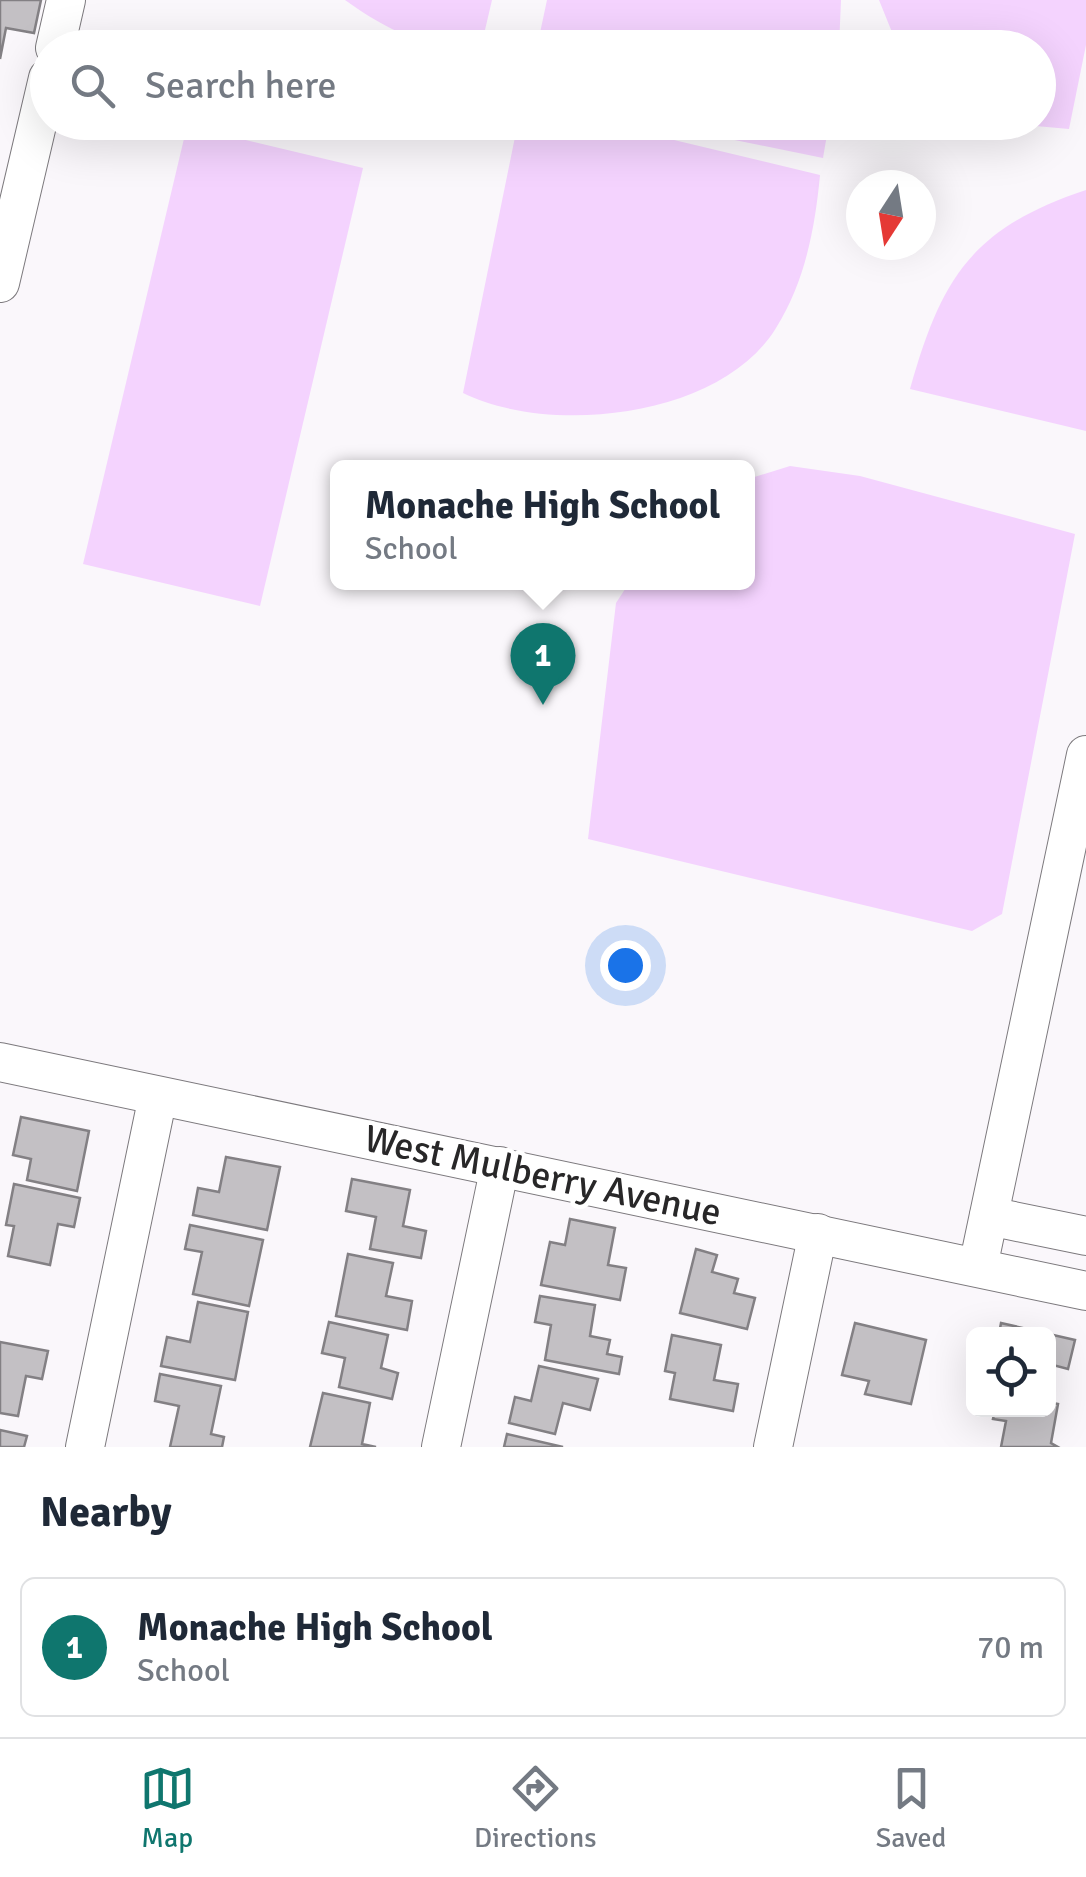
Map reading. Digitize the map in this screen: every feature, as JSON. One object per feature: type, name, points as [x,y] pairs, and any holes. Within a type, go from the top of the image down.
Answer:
[{"type":"street","points":[[58,30],[66,0]]},
{"type":"street","points":[[0,283],[33,140]]},
{"type":"street","points":[[978,1267],[1086,755]]},
{"type":"street","name":"West Mulberry Avenue","points":[[0,1062],[1086,1291]]},
{"type":"street","points":[[85,1447],[158,1096]]},
{"type":"street","points":[[441,1447],[500,1166]]},
{"type":"street","points":[[989,1216],[1086,1236]]},
{"type":"street","points":[[773,1447],[818,1232]]},
{"type":"shaded area","points":[[345,0],[492,0],[485,30],[397,30]]},
{"type":"shaded area","points":[[547,0],[841,0],[840,30],[541,30]]},
{"type":"shaded area","points":[[879,0],[1086,0],[1086,45],[1069,129],[1056,128],[1056,30],[891,30]]},
{"type":"shaded area","points":[[184,140],[246,140],[363,168],[260,606],[83,564]]},
{"type":"shaded area","points":[[514,140],[674,140],[820,175],[812,235],[786,310],[750,358],[716,382],[676,399],[632,410],[586,415],[541,414],[499,406],[463,393]]},
{"type":"shaded area","points":[[735,140],[826,140],[823,158]]},
{"type":"shaded area","points":[[1086,190],[1086,431],[910,389],[935,316],[967,262],[988,240],[1015,222]]},
{"type":"shaded area","points":[[790,466],[860,476],[1075,534],[1002,914],[972,931],[588,839],[616,603],[624,590],[755,590],[755,477]]},
{"type":"building","points":[[0,0],[41,0],[35,30],[6,28],[0,59]]},
{"type":"building","points":[[21,1117],[89,1131],[77,1191],[27,1180],[31,1159],[13,1155]]},
{"type":"building","points":[[226,1157],[280,1167],[267,1230],[193,1215],[198,1188],[219,1192]]},
{"type":"building","points":[[352,1179],[410,1190],[403,1226],[426,1231],[421,1258],[370,1249],[376,1217],[346,1211]]},
{"type":"building","points":[[14,1184],[80,1198],[74,1227],[58,1224],[50,1265],[8,1256],[14,1226],[6,1225]]},
{"type":"building","points":[[570,1219],[615,1228],[608,1265],[626,1268],[620,1300],[541,1285],[550,1242],[565,1245]]},
{"type":"building","points":[[190,1225],[263,1240],[249,1306],[193,1294],[202,1252],[185,1249]]},
{"type":"building","points":[[696,1249],[717,1255],[712,1272],[738,1279],[734,1293],[755,1298],[747,1329],[680,1313]]},
{"type":"building","points":[[348,1254],[393,1263],[386,1296],[412,1301],[407,1330],[336,1316]]},
{"type":"building","points":[[540,1296],[595,1305],[590,1336],[610,1340],[607,1354],[622,1357],[619,1374],[545,1360],[551,1325],[535,1322]]},
{"type":"building","points":[[198,1302],[248,1312],[235,1380],[161,1366],[167,1337],[190,1342]]},
{"type":"building","points":[[329,1322],[388,1335],[381,1368],[398,1373],[392,1399],[339,1387],[345,1358],[322,1353]]},
{"type":"building","points":[[855,1323],[926,1340],[911,1404],[865,1394],[869,1381],[842,1375]]},
{"type":"building","points":[[672,1335],[721,1345],[714,1380],[738,1384],[733,1411],[670,1399],[675,1373],[665,1371]]},
{"type":"building","points":[[1056,1336],[1075,1340],[1068,1369],[1056,1366]]},
{"type":"building","points":[[0,1342],[48,1351],[42,1379],[26,1376],[18,1416],[0,1413]]},
{"type":"building","points":[[539,1366],[598,1379],[590,1410],[563,1403],[555,1434],[509,1423],[515,1397],[531,1401]]},
{"type":"building","points":[[160,1374],[221,1386],[211,1434],[224,1437],[222,1447],[170,1447],[179,1406],[155,1401]]},
{"type":"building","points":[[323,1393],[370,1403],[362,1444],[376,1447],[310,1447]]},
{"type":"building","points":[[1056,1417],[1051,1443],[1058,1447],[1001,1447],[1006,1421],[993,1419]]},
{"type":"building","points":[[0,1430],[27,1436],[24,1447],[0,1447]]},
{"type":"building","points":[[507,1434],[563,1447],[504,1447]]},
{"type":"place","name":"Monache High School","points":[[543,705]]}]
